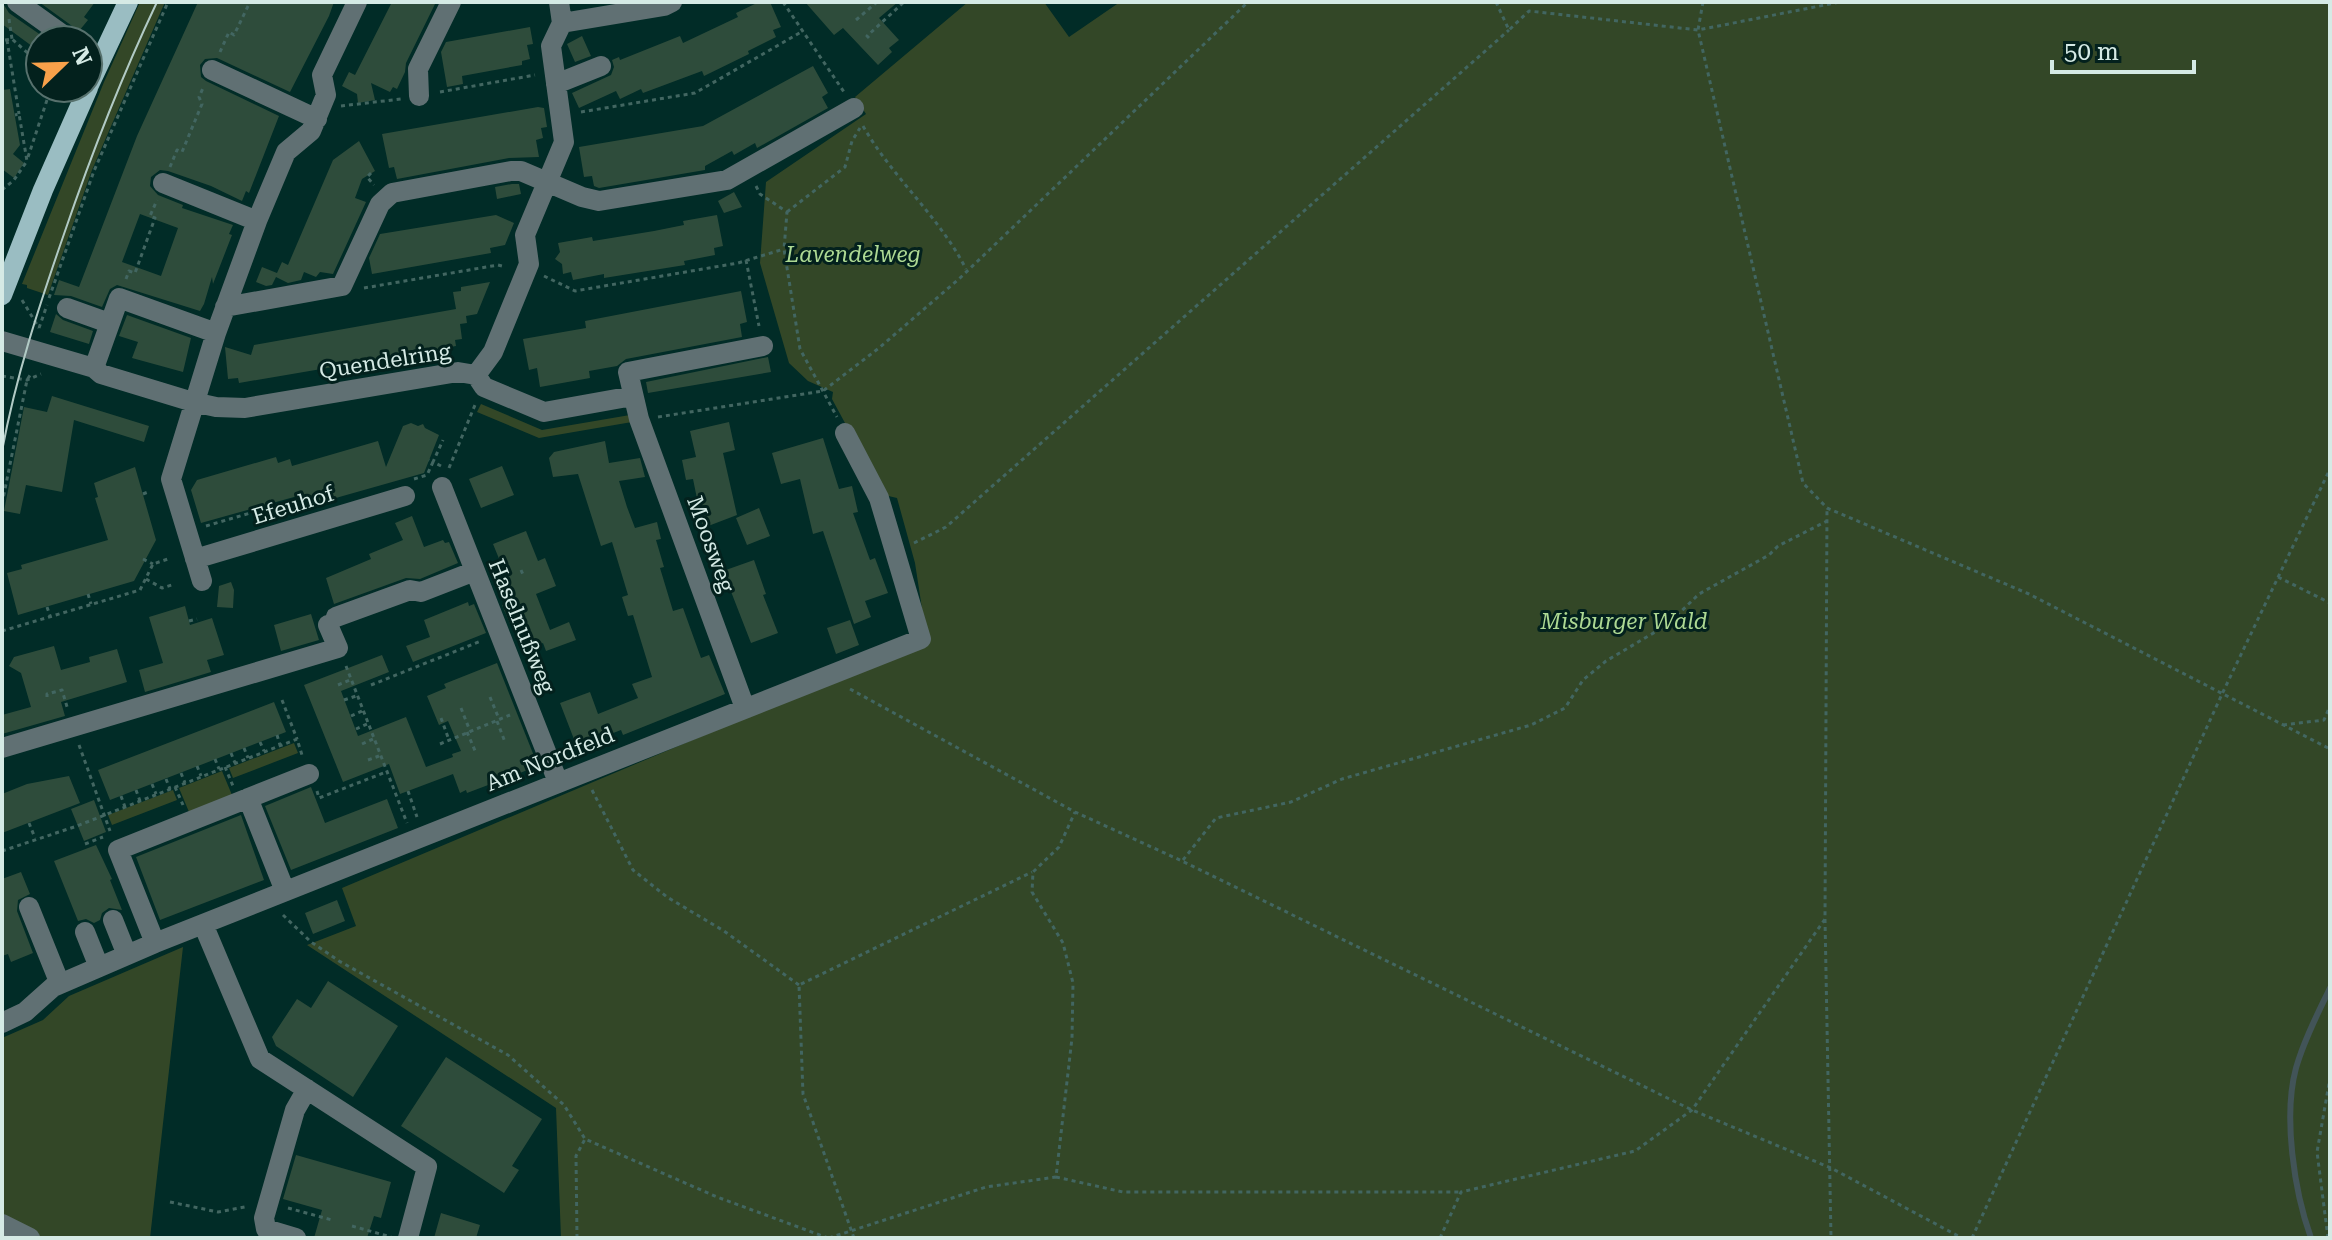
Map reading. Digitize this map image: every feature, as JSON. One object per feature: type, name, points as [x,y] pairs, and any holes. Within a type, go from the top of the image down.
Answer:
[{"type":"main road","points":[[104,54],[128,2]]},
{"type":"main road","points":[[2,295],[81,104]]},
{"type":"street","points":[[17,2],[48,24]]},
{"type":"street","points":[[419,96],[418,69],[451,2]]},
{"type":"street","name":"Quendelring","points":[[2,341],[216,407],[245,408],[458,372],[480,381],[528,267],[525,235],[564,142],[551,46],[562,23],[559,2]]},
{"type":"street","points":[[562,23],[664,6],[672,2]]},
{"type":"street","points":[[202,581],[171,479],[216,333],[257,221],[286,152],[311,131],[317,119],[326,95],[322,75],[350,4]]},
{"type":"street","points":[[556,84],[601,66]]},
{"type":"street","points":[[212,70],[317,119]]},
{"type":"street","points":[[225,307],[342,286],[378,206],[387,195],[511,171],[521,171],[599,201],[727,180],[854,108]]},
{"type":"street","points":[[163,183],[257,221]]},
{"type":"street","points":[[94,368],[119,298],[216,333]]},
{"type":"street","points":[[67,308],[109,323]]},
{"type":"street","points":[[480,381],[544,412],[633,396],[628,372],[763,346]]},
{"type":"street","name":"Moosweg","points":[[633,396],[745,708]]},
{"type":"street","name":"Am Nordfeld","points":[[2,1023],[25,1012],[53,987],[155,943],[921,639],[879,498],[845,433]]},
{"type":"street","name":"Haselnußweg","points":[[442,487],[558,782]]},
{"type":"street","name":"Efeuhof","points":[[195,559],[405,496]]},
{"type":"street","points":[[2,748],[75,733],[338,648],[332,621],[410,590],[421,592],[475,571]]},
{"type":"street","points":[[155,943],[118,850],[309,774]]},
{"type":"street","points":[[248,798],[275,895]]},
{"type":"street","points":[[29,907],[60,984]]},
{"type":"street","points":[[113,920],[127,955]]},
{"type":"street","points":[[203,924],[260,1059],[427,1167],[408,1238]]},
{"type":"street","points":[[85,932],[99,967]]},
{"type":"street","points":[[296,1238],[266,1229],[264,1218],[295,1110],[307,1089]]},
{"type":"street","points":[[2,1224],[30,1238]]},
{"type":"path","points":[[39,328],[94,171],[168,2]]},
{"type":"path","points":[[119,298],[129,271],[135,273],[155,218],[150,216],[177,150],[182,152],[202,104],[199,97],[229,32],[234,35],[250,2]]},
{"type":"path","points":[[783,2],[854,108]]},
{"type":"path","points":[[856,20],[877,2]]},
{"type":"path","points":[[869,38],[867,36],[904,2]]},
{"type":"path","points":[[639,419],[823,391],[879,348],[967,270],[1248,2]]},
{"type":"path","points":[[1496,2],[1509,30]]},
{"type":"path","points":[[1703,2],[1698,30],[1803,483],[1827,508],[2029,594],[2330,749]]},
{"type":"path","points":[[897,551],[946,527],[1529,11],[1698,30],[1840,2]]},
{"type":"path","points":[[560,115],[695,93],[803,31]]},
{"type":"path","points":[[24,50],[12,39],[6,40],[27,161]]},
{"type":"path","points":[[2,190],[27,161],[46,104]]},
{"type":"path","points":[[845,433],[800,349],[784,249],[787,212],[845,167],[852,141],[862,124],[880,156],[936,223],[967,270]]},
{"type":"path","points":[[19,171],[28,177]]},
{"type":"path","points":[[760,194],[787,212]]},
{"type":"path","points":[[528,267],[575,291],[746,260],[784,249]]},
{"type":"path","points":[[746,260],[763,346]]},
{"type":"path","points":[[342,286],[352,290],[502,266]]},
{"type":"path","points":[[24,302],[44,338]]},
{"type":"path","points":[[2,376],[27,380],[2,504]]},
{"type":"path","points":[[443,440],[431,461],[448,470],[480,381]]},
{"type":"path","points":[[1972,1238],[2223,692],[2330,469]]},
{"type":"path","points":[[1827,508],[1825,919],[1831,1238]]},
{"type":"path","points":[[1182,861],[1216,818],[1291,802],[1342,779],[1531,725],[1565,708],[1583,680],[1606,661],[1667,625],[1699,594],[1769,555],[1778,546],[1827,521]]},
{"type":"path","points":[[143,559],[153,564],[168,559]]},
{"type":"path","points":[[2,631],[140,590],[153,564]]},
{"type":"path","points":[[521,570],[524,577]]},
{"type":"path","points":[[2278,577],[2330,603]]},
{"type":"path","points":[[146,579],[162,588],[175,584]]},
{"type":"path","points":[[88,594],[91,604]]},
{"type":"path","points":[[47,607],[50,616]]},
{"type":"path","points":[[189,621],[197,619]]},
{"type":"path","points":[[371,685],[500,634]]},
{"type":"path","points":[[469,646],[470,639]]},
{"type":"path","points":[[464,641],[469,646]]},
{"type":"path","points":[[338,648],[386,772],[419,838]]},
{"type":"path","points":[[423,658],[426,664]]},
{"type":"path","points":[[382,674],[384,680]]},
{"type":"path","points":[[377,676],[379,682]]},
{"type":"path","points":[[827,676],[1075,812],[1182,861],[1692,1110],[1831,1168],[1962,1238]]},
{"type":"path","points":[[338,685],[351,680]]},
{"type":"path","points":[[47,697],[47,694],[62,690],[106,814]]},
{"type":"path","points":[[344,700],[357,695]]},
{"type":"path","points":[[490,697],[505,742]]},
{"type":"path","points":[[282,700],[319,798],[386,772]]},
{"type":"path","points":[[2283,725],[2324,720],[2330,706]]},
{"type":"path","points":[[461,708],[476,753]]},
{"type":"path","points":[[440,744],[529,708]]},
{"type":"path","points":[[351,716],[363,711]]},
{"type":"path","points":[[441,718],[449,740]]},
{"type":"path","points":[[356,729],[368,724]]},
{"type":"path","points":[[277,735],[280,745]]},
{"type":"path","points":[[2,851],[125,807],[297,739]]},
{"type":"path","points":[[362,744],[374,739]]},
{"type":"path","points":[[260,742],[264,751]]},
{"type":"path","points":[[244,748],[248,758]]},
{"type":"path","points":[[231,753],[235,763]]},
{"type":"path","points":[[368,760],[380,755]]},
{"type":"path","points":[[215,759],[219,769]]},
{"type":"path","points":[[197,766],[201,776]]},
{"type":"path","points":[[583,772],[633,870],[667,897],[724,931],[799,985]]},
{"type":"path","points":[[181,773],[185,783]]},
{"type":"path","points":[[166,779],[170,789]]},
{"type":"path","points":[[152,784],[156,794]]},
{"type":"path","points":[[136,790],[140,801]]},
{"type":"path","points":[[408,791],[419,838]]},
{"type":"path","points":[[121,796],[125,807]]},
{"type":"path","points":[[799,985],[1033,872],[1059,847],[1075,812]]},
{"type":"path","points":[[29,823],[36,840]]},
{"type":"path","points":[[1033,872],[1032,892],[1063,943],[1073,983],[1072,1038],[1056,1177]]},
{"type":"path","points":[[275,895],[311,942],[339,961],[508,1055],[564,1105],[585,1139],[717,1197],[828,1238],[986,1187],[1056,1177],[1123,1192],[1461,1192],[1635,1151],[1692,1110],[1825,919]]},
{"type":"path","points":[[799,985],[803,1094],[854,1238]]},
{"type":"path","points":[[2328,1238],[2317,1152],[2330,1078]]},
{"type":"path","points":[[577,1238],[576,1156],[585,1139]]},
{"type":"path","points":[[1440,1238],[1461,1192]]},
{"type":"path","points":[[170,1202],[218,1212],[268,1203],[332,1220]]},
{"type":"path","points":[[352,1226],[396,1238]]},
{"type":"green space","points":[[140,2],[165,2],[92,170],[48,295],[22,284],[95,104],[104,104],[104,82]]},
{"type":"green space","name":"Misburger Wald","points":[[968,2],[1044,2],[1069,37],[1120,2],[2330,2],[2330,1238],[561,1238],[556,1108],[307,945],[356,926],[342,888],[927,641],[915,563],[897,498],[884,495],[832,399],[833,392],[808,381],[789,363],[760,263],[766,182],[866,114],[855,97]]},
{"type":"green space","points":[[481,404],[542,430],[630,415],[632,422],[539,438],[477,412]]},
{"type":"green space","points":[[294,743],[298,753],[233,778],[229,768]]},
{"type":"green space","points":[[222,771],[232,795],[189,812],[179,788]]},
{"type":"green space","points":[[173,790],[177,800],[112,825],[108,815]]},
{"type":"green space","points":[[183,947],[150,1238],[2,1238],[2,1038],[43,1020],[69,996]]},
{"type":"building","points":[[2,2],[9,13],[25,24],[24,40],[2,24]]},
{"type":"building","points":[[39,2],[95,2],[84,17],[88,20],[85,24],[69,24]]},
{"type":"building","points":[[198,2],[334,2],[290,92],[217,58],[205,59],[200,65],[201,77],[206,81],[279,116],[249,193],[246,191],[242,201],[168,171],[160,170],[151,177],[150,186],[158,195],[183,205],[182,208],[233,225],[229,234],[232,235],[200,311],[117,285],[110,289],[102,307],[71,296],[54,295],[59,280],[79,287],[137,136]],"holes":[[[140,214],[178,228],[161,276],[122,262]]]},
{"type":"building","points":[[392,2],[436,2],[406,63],[397,89],[393,87],[390,92],[371,83],[375,100],[358,103],[357,94],[342,86],[349,72],[355,75]]},
{"type":"building","points":[[759,2],[770,2],[781,27],[773,30],[776,37],[748,51],[749,54],[704,76],[702,71],[643,93],[641,89],[620,99],[616,91],[579,108],[572,93],[611,75],[614,67],[612,60],[619,57],[620,60],[680,36],[683,43],[738,17],[736,13]]},
{"type":"building","points":[[805,2],[898,2],[879,18],[899,40],[889,48],[892,52],[878,65],[843,28],[834,35]]},
{"type":"building","points":[[530,27],[533,44],[527,45],[530,59],[522,61],[522,65],[462,76],[463,84],[447,87],[441,52],[446,42]]},
{"type":"building","points":[[582,36],[591,56],[575,62],[567,44]]},
{"type":"building","points":[[813,66],[828,93],[822,97],[828,108],[757,148],[755,143],[734,155],[732,151],[705,166],[705,170],[599,188],[594,186],[592,176],[584,177],[579,147],[703,126]]},
{"type":"building","points":[[10,89],[20,145],[13,154],[24,163],[14,178],[2,169],[2,90]]},
{"type":"building","points":[[544,108],[547,127],[541,128],[543,138],[536,140],[539,157],[509,158],[397,179],[394,167],[389,168],[382,134]]},
{"type":"building","points":[[359,141],[375,171],[362,179],[355,198],[366,202],[333,274],[320,272],[316,277],[304,272],[301,280],[288,283],[276,277],[272,285],[266,286],[256,282],[262,267],[277,273],[282,262],[288,265],[333,160]]},
{"type":"building","points":[[519,184],[521,194],[497,199],[495,187]]},
{"type":"building","points":[[734,192],[742,207],[724,213],[718,201]]},
{"type":"building","points":[[496,215],[514,223],[505,245],[490,248],[491,253],[372,274],[369,258],[380,234]]},
{"type":"building","points":[[717,215],[723,246],[714,248],[715,255],[684,261],[685,265],[573,280],[571,272],[563,274],[562,264],[555,259],[560,252],[558,243],[654,231],[684,225],[683,221]]},
{"type":"building","points":[[490,282],[477,314],[466,316],[467,323],[460,324],[462,339],[455,340],[456,346],[239,383],[238,378],[228,379],[225,347],[251,355],[254,345],[456,309],[453,292],[461,291],[461,287]]},
{"type":"building","points":[[741,291],[747,322],[740,324],[742,337],[626,359],[617,366],[589,371],[590,378],[540,387],[537,368],[529,370],[523,339],[586,328],[585,321]]},
{"type":"building","points":[[56,314],[63,320],[93,331],[89,344],[50,332]]},
{"type":"building","points":[[127,315],[191,338],[183,372],[132,358],[138,342],[119,336]]},
{"type":"building","points":[[768,357],[771,372],[648,393],[646,382]]},
{"type":"building","points":[[52,396],[149,426],[144,442],[74,420],[62,492],[26,485],[20,514],[4,511],[24,407],[47,412]]},
{"type":"building","points":[[729,422],[735,450],[723,453],[737,515],[703,528],[693,479],[686,480],[682,460],[696,457],[690,431]]},
{"type":"building","points":[[411,423],[418,426],[423,424],[439,435],[424,473],[304,507],[301,495],[201,523],[191,490],[197,480],[276,457],[278,463],[290,459],[292,466],[378,441],[386,467],[403,426]]},
{"type":"building","points":[[823,438],[839,489],[852,486],[858,512],[853,513],[870,560],[875,558],[888,593],[865,601],[871,617],[854,624],[823,531],[813,534],[800,479],[781,484],[772,453]]},
{"type":"building","points":[[605,441],[609,463],[640,458],[645,477],[619,481],[627,507],[635,528],[657,522],[661,539],[656,540],[664,567],[660,568],[673,611],[683,608],[701,658],[709,655],[725,694],[623,735],[621,730],[577,747],[560,703],[590,692],[598,714],[638,698],[632,684],[652,677],[633,615],[628,616],[622,597],[628,595],[612,542],[601,546],[578,474],[553,477],[549,458],[554,452]]},
{"type":"building","points":[[502,466],[514,495],[481,508],[469,479]]},
{"type":"building","points":[[135,467],[156,540],[134,581],[18,615],[7,573],[22,569],[21,565],[108,540],[95,498],[98,497],[94,483]]},
{"type":"building","points":[[759,508],[770,536],[747,545],[736,518]]},
{"type":"building","points":[[412,516],[424,547],[443,540],[449,542],[458,563],[420,579],[406,578],[334,604],[326,578],[371,559],[369,554],[403,540],[395,523]]},
{"type":"building","points":[[526,531],[538,561],[545,558],[556,586],[536,594],[550,630],[569,622],[576,640],[546,651],[543,643],[524,650],[513,622],[510,624],[502,605],[516,600],[493,544]]},
{"type":"building","points":[[754,560],[778,633],[751,643],[723,571]]},
{"type":"building","points":[[231,582],[233,608],[217,607],[219,586]]},
{"type":"building","points":[[468,602],[469,606],[474,604],[486,633],[413,662],[406,646],[430,637],[424,620]]},
{"type":"building","points":[[185,606],[190,625],[212,618],[224,655],[207,660],[211,672],[145,692],[139,670],[163,663],[149,617]]},
{"type":"building","points":[[311,614],[319,640],[281,651],[274,625]]},
{"type":"building","points":[[850,620],[859,645],[836,654],[827,628]]},
{"type":"building","points":[[54,646],[61,670],[90,662],[89,657],[117,649],[127,682],[61,702],[65,716],[2,734],[2,715],[31,707],[21,673],[9,666],[14,657]]},
{"type":"building","points":[[382,655],[389,672],[341,691],[358,736],[406,717],[426,767],[453,757],[452,754],[461,751],[448,721],[439,725],[427,696],[446,688],[444,684],[497,663],[538,766],[467,793],[466,790],[460,793],[453,774],[400,794],[389,764],[343,782],[304,685]]},
{"type":"building","points":[[274,702],[286,732],[110,800],[98,770]]},
{"type":"building","points":[[69,776],[80,803],[2,833],[2,794],[27,784]]},
{"type":"building","points":[[311,787],[325,823],[387,799],[398,828],[291,870],[265,806]]},
{"type":"building","points":[[94,800],[106,832],[84,841],[71,809]]},
{"type":"building","points":[[241,815],[264,880],[160,920],[136,857]]},
{"type":"building","points":[[96,845],[122,910],[109,908],[94,923],[86,919],[78,921],[54,861]]},
{"type":"building","points":[[21,872],[30,894],[18,900],[17,911],[33,953],[11,962],[8,954],[2,956],[2,879]]},
{"type":"building","points":[[337,900],[345,921],[313,934],[305,913]]},
{"type":"building","points":[[328,981],[398,1026],[353,1097],[276,1046],[272,1037],[297,999],[311,1008]]},
{"type":"building","points":[[446,1057],[542,1119],[512,1166],[519,1170],[504,1193],[401,1126]]},
{"type":"building","points":[[296,1155],[391,1182],[381,1218],[374,1216],[367,1238],[314,1238],[322,1210],[283,1199]]},
{"type":"building","points":[[441,1213],[480,1225],[476,1238],[434,1238]]},
{"type":"waterway","points":[[2311,1238],[2295,1176],[2290,1108],[2299,1058],[2330,988]]},
{"type":"tram line","points":[[2,451],[29,341],[64,234],[107,117],[157,2]]},
{"type":"park label","name":"Lavendelweg","points":[[853,254]]}]
